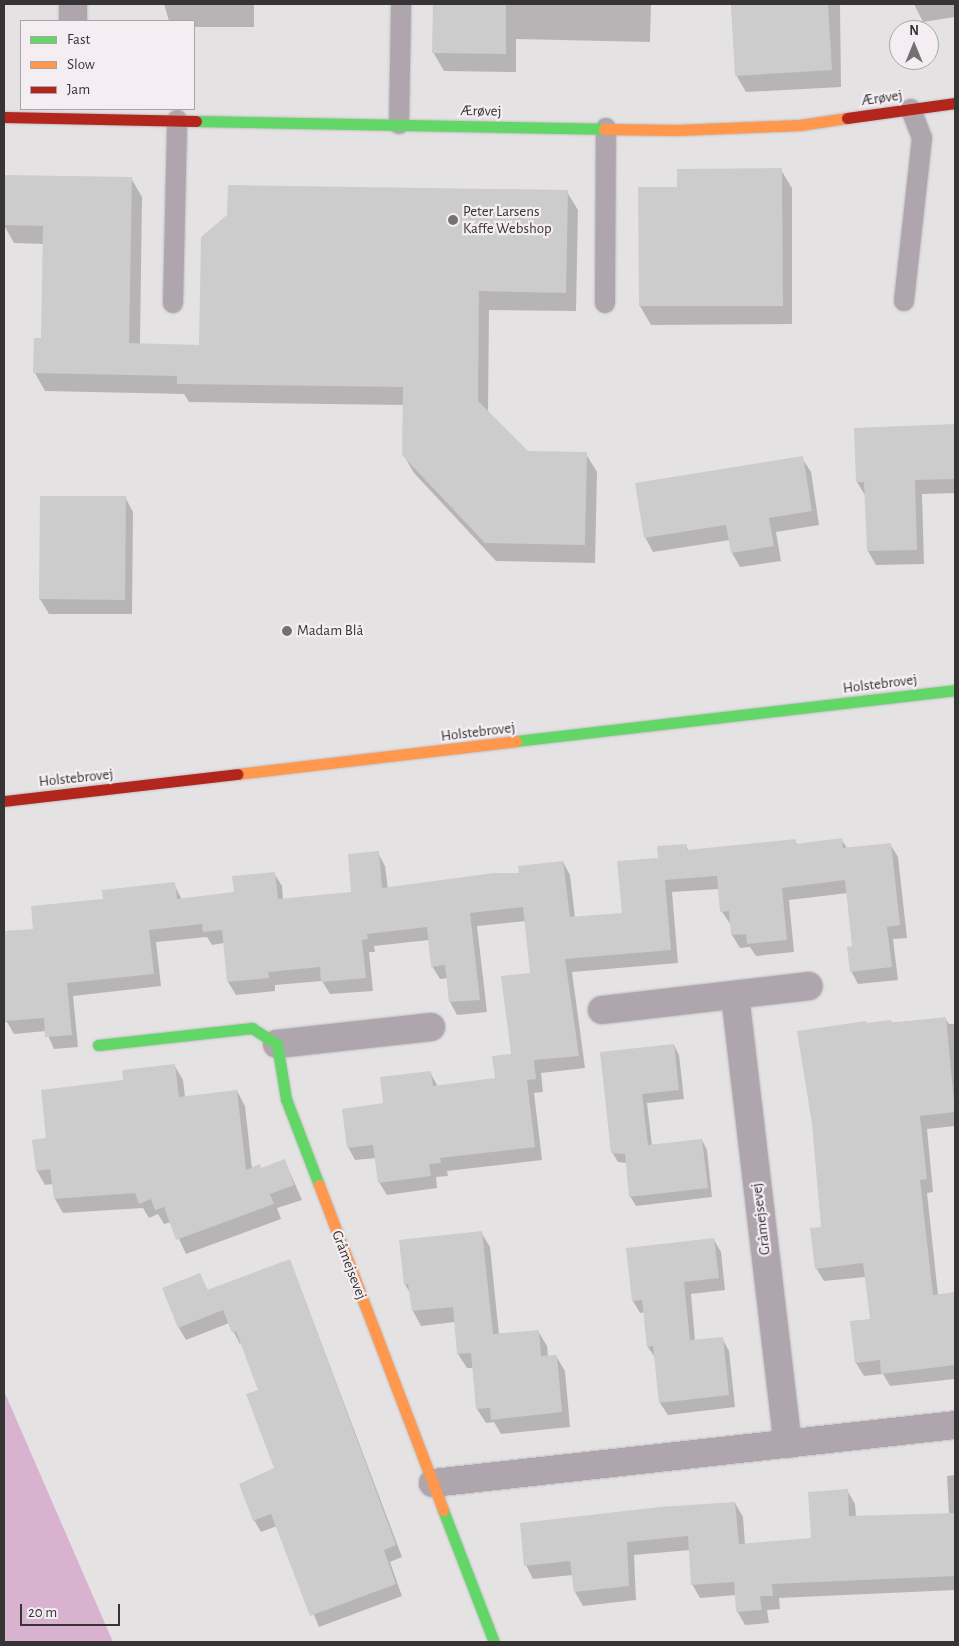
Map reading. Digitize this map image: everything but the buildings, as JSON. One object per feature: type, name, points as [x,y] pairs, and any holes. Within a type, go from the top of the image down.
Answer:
[{"type":"street","points":[[73,4],[73,20]]},
{"type":"street","name":"Ærøvej","points":[[4,117],[70,114],[177,120],[677,130],[800,125],[955,103]]},
{"type":"street","name":"Holstebrovej","points":[[4,801],[955,690]]},
{"type":"street","points":[[602,1010],[809,986]]},
{"type":"street","name":"Gråmejsevej","points":[[735,995],[788,1444]]},
{"type":"street","points":[[98,1044],[252,1028],[277,1044],[431,1027]]},
{"type":"street","name":"Gråmejsevej","points":[[277,1044],[286,1100],[494,1642]]},
{"type":"street","points":[[433,1483],[955,1425]]},
{"type":"lane","points":[[399,124],[401,4]]},
{"type":"lane","points":[[904,301],[922,138],[911,109]]},
{"type":"lane","points":[[173,302],[177,120]]},
{"type":"lane","points":[[605,303],[606,128]]},
{"type":"shaded area","points":[[4,1391],[113,1642],[4,1642]]},
{"type":"traffic: fast","points":[[196,121],[604,129]]},
{"type":"traffic: fast","points":[[516,741],[955,690]]},
{"type":"traffic: fast","points":[[98,1045],[252,1028],[277,1044],[286,1099],[319,1185]]},
{"type":"traffic: fast","points":[[443,1510],[494,1642]]},
{"type":"traffic: slow","points":[[604,129],[677,130],[800,125],[847,118]]},
{"type":"traffic: slow","points":[[237,774],[516,741]]},
{"type":"traffic: slow","points":[[319,1185],[443,1510]]},
{"type":"traffic: jam","points":[[847,118],[955,103]]},
{"type":"traffic: jam","points":[[4,117],[196,121]]},
{"type":"traffic: jam","points":[[4,801],[237,774]]},
{"type":"place","name":"Peter Larsens Kaffe Webshop","points":[[453,220]]},
{"type":"place","name":"Madam Blå","points":[[287,631]]}]
